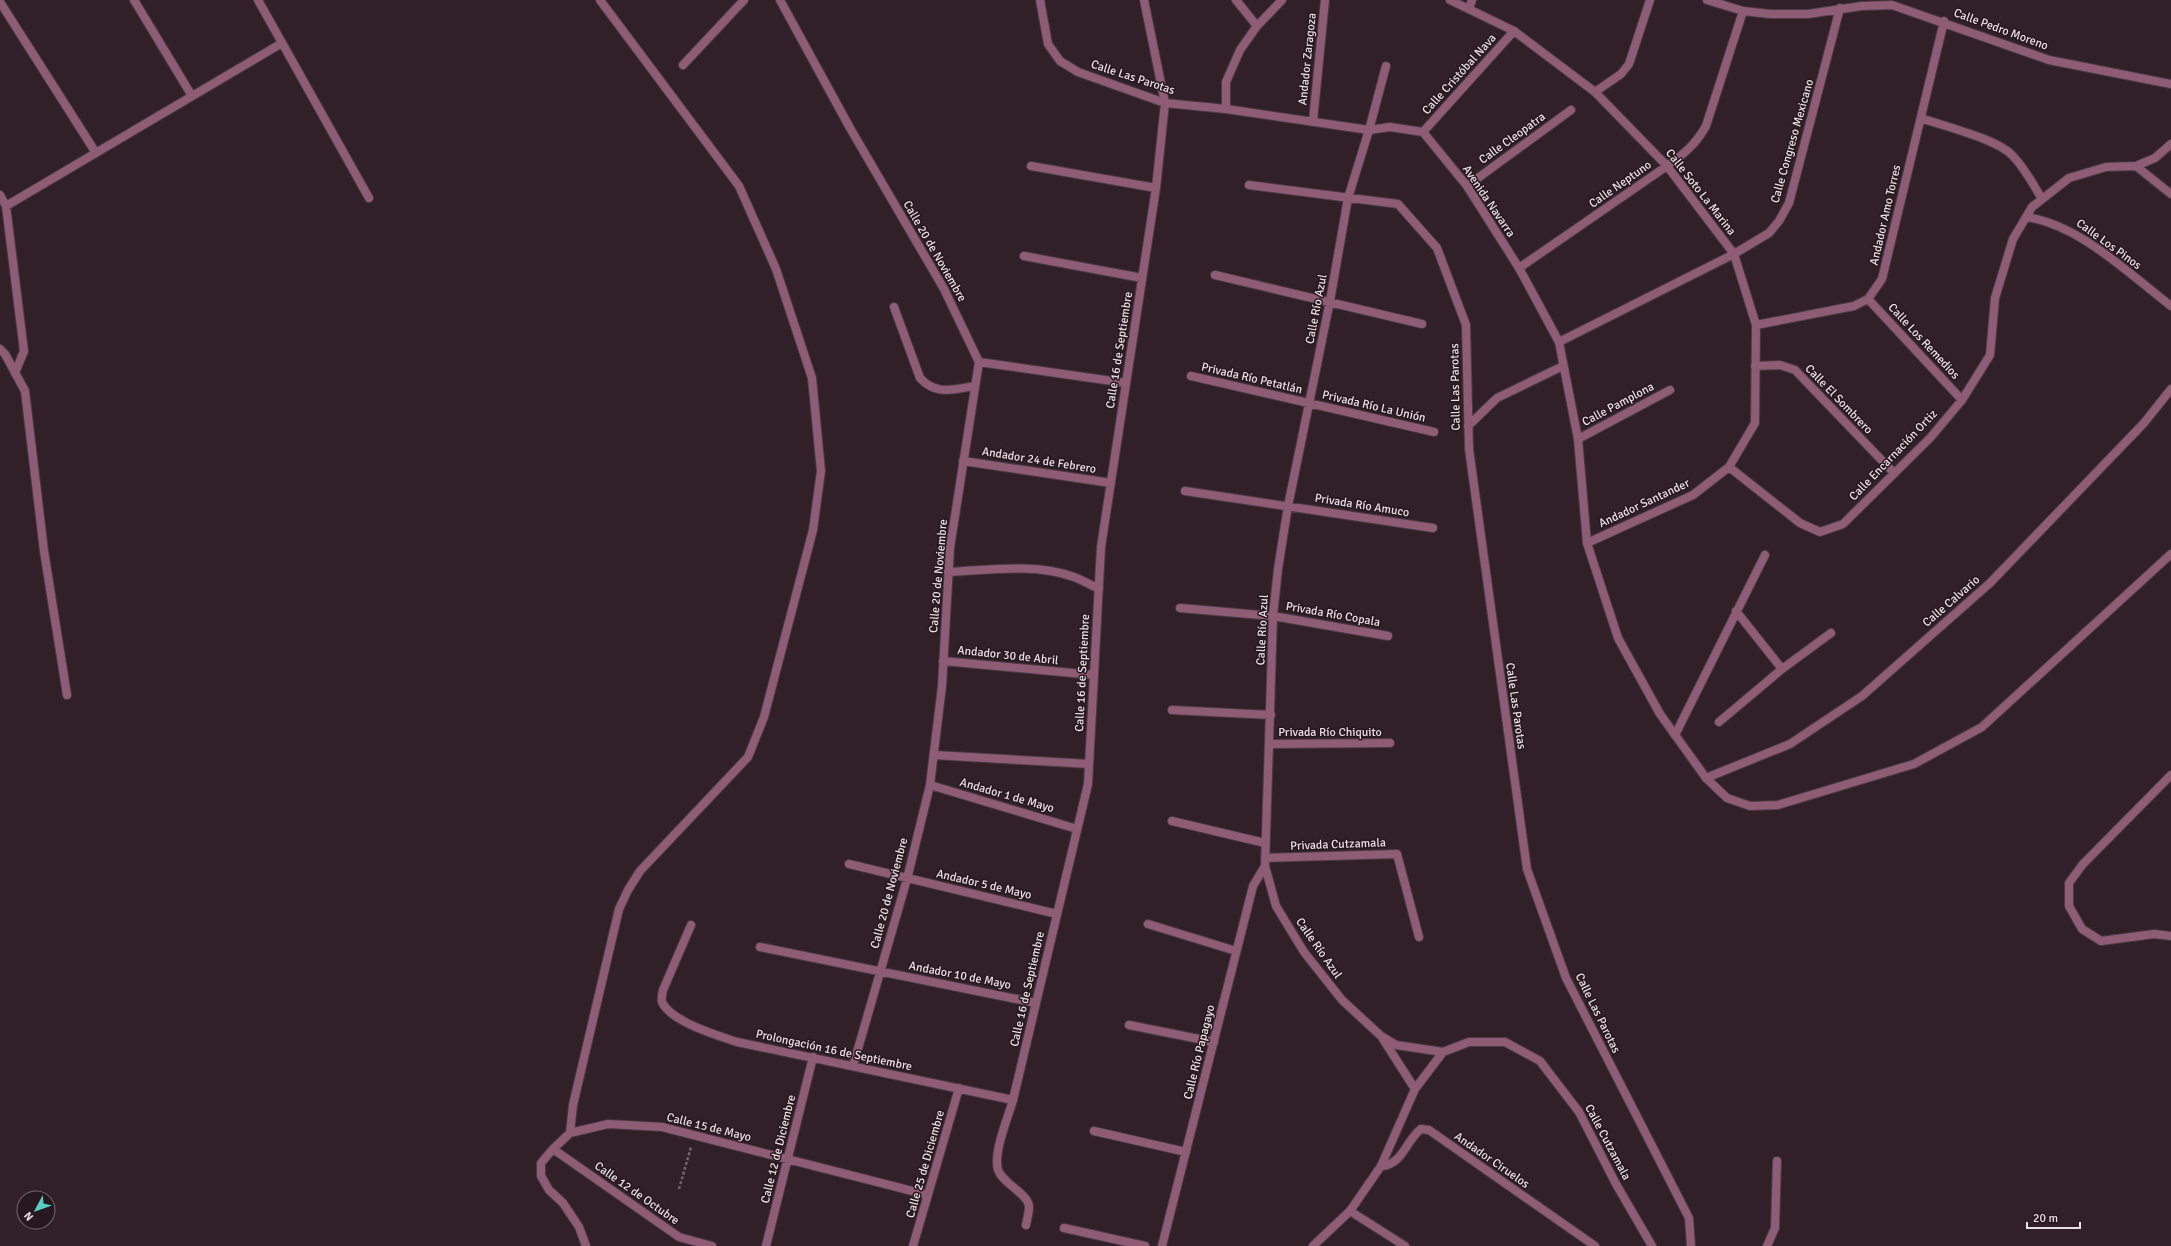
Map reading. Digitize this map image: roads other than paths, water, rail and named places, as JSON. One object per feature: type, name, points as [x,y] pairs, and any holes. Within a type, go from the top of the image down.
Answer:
[{"type":"street","points":[[134,0],[192,96]]},
{"type":"street","points":[[258,0],[369,198]]},
{"type":"street","points":[[570,1134],[574,1104],[618,917],[628,890],[640,871],[748,757],[756,741],[764,717],[813,530],[821,471],[812,378],[776,269],[738,186],[600,0]]},
{"type":"street","points":[[683,65],[744,0]]},
{"type":"street","name":"Calle 20 de Noviembre","points":[[780,0],[944,289],[969,338],[979,362],[950,548],[943,660],[930,785],[907,879],[852,1066]]},
{"type":"street","name":"Calle Las Parotas","points":[[1040,0],[1048,44],[1060,61],[1078,72],[1165,103],[1226,109]]},
{"type":"street","points":[[1144,0],[1165,103]]},
{"type":"street","points":[[1236,0],[1257,26]]},
{"type":"street","points":[[1282,0],[1257,26],[1240,50],[1226,82],[1226,109],[1369,130],[1390,127],[1423,132]]},
{"type":"street","name":"Andador Zaragoza","points":[[1313,121],[1325,0]]},
{"type":"street","name":"Calle Soto La Marina","points":[[1450,0],[1514,32],[1595,92],[1667,166],[1734,254],[1756,325],[1755,423],[1730,467]]},
{"type":"street","points":[[1469,10],[1472,0]]},
{"type":"street","points":[[1595,92],[1621,74],[1629,64],[1650,0]]},
{"type":"street","name":"Calle Pedro Moreno","points":[[1707,0],[1743,11],[1770,14],[1808,14],[1840,8],[1892,5],[1944,21],[2049,60],[2171,84]]},
{"type":"street","points":[[0,2],[96,153]]},
{"type":"street","name":"Calle Congreso Mexicano","points":[[1559,342],[1734,254],[1769,233],[1779,221],[1789,203],[1840,8]]},
{"type":"street","name":"Calle Neptuno","points":[[1519,268],[1690,150],[1698,141],[1706,126],[1743,11]]},
{"type":"street","name":"Andador Amo Torres","points":[[1868,299],[1882,279],[1944,21]]},
{"type":"street","name":"Calle Cristóbal Nava","points":[[1423,132],[1514,32]]},
{"type":"street","points":[[6,206],[282,43]]},
{"type":"street","name":"Calle Río Azul","points":[[1386,66],[1369,130],[1348,198],[1330,301],[1288,506],[1273,616],[1271,715],[1265,862],[1276,906],[1304,952],[1342,1000],[1381,1036],[1396,1045],[1443,1052]]},
{"type":"street","name":"Calle 16 de Septiembre","points":[[1026,1225],[1029,1205],[1026,1198],[1003,1179],[998,1168],[998,1150],[1013,1100],[1088,784],[1101,547],[1156,188],[1165,103]]},
{"type":"street","name":"Calle Cleopatra","points":[[1467,186],[1571,110]]},
{"type":"street","points":[[1921,118],[2000,146],[2012,154],[2042,199]]},
{"type":"street","name":"Avenida Navarra","points":[[1423,132],[1467,186],[1519,268],[1559,342],[1578,439],[1587,543],[1618,638],[1660,714],[1706,778],[1727,798],[1750,806],[1778,805],[1914,764],[1982,727],[2171,554]]},
{"type":"street","points":[[2171,144],[2155,158],[2136,166],[2171,194]]},
{"type":"street","points":[[1031,166],[1156,188]]},
{"type":"street","name":"Calle Encarnación Ortiz","points":[[1730,467],[1800,523],[1820,532],[1843,524],[1930,438],[1962,400],[1990,355],[1995,298],[2012,240],[2032,207],[2069,178],[2106,167],[2136,166]]},
{"type":"street","name":"Calle Las Parotas","points":[[1249,185],[1398,204],[1437,248],[1466,325],[1469,449],[1527,869],[1566,978],[1689,1218],[1691,1246]]},
{"type":"street","points":[[0,195],[6,206],[24,351],[15,373]]},
{"type":"street","name":"Calle Los Pinos","points":[[2026,217],[2041,219],[2066,228],[2088,242],[2171,306]]},
{"type":"street","points":[[1024,256],[1142,278]]},
{"type":"street","points":[[1215,275],[1422,324]]},
{"type":"street","points":[[1756,325],[1854,306],[1868,299]]},
{"type":"street","name":"Calle Los Remedios","points":[[1868,299],[1962,400]]},
{"type":"street","points":[[894,306],[920,378],[928,387],[941,390],[975,386]]},
{"type":"street","points":[[0,349],[5,354],[25,391],[44,551],[67,695]]},
{"type":"street","points":[[979,362],[1126,383]]},
{"type":"street","name":"Calle El Sombrero","points":[[1755,366],[1780,365],[1795,370],[1894,473]]},
{"type":"street","points":[[1468,426],[1497,398],[1563,366]]},
{"type":"street","name":"Privada Río Petatlán","points":[[1190,376],[1309,403]]},
{"type":"street","name":"Calle Calvario","points":[[1706,778],[1790,744],[1862,696],[1990,583],[2144,423],[2171,389]]},
{"type":"street","name":"Calle Pamplona","points":[[1578,439],[1670,390]]},
{"type":"street","name":"Privada Río La Unión","points":[[1309,403],[1434,432]]},
{"type":"street","name":"Andador 24 de Febrero","points":[[964,461],[1111,483]]},
{"type":"street","name":"Andador Santander","points":[[1587,543],[1693,495],[1730,467]]},
{"type":"street","name":"Privada Río Amuco","points":[[1185,491],[1433,528]]},
{"type":"street","points":[[1675,735],[1765,555]]},
{"type":"street","points":[[948,572],[1012,568],[1052,572],[1073,577],[1099,589]]},
{"type":"street","name":"Privada Río Copala","points":[[1180,608],[1273,616],[1388,636]]},
{"type":"street","points":[[1736,612],[1782,669]]},
{"type":"street","points":[[1719,722],[1782,669],[1831,634]]},
{"type":"street","name":"Andador 30 de Abril","points":[[943,660],[1094,675]]},
{"type":"street","points":[[1172,710],[1271,715]]},
{"type":"street","name":"Privada Río Chiquito","points":[[1270,744],[1390,744]]},
{"type":"street","points":[[934,755],[1089,764]]},
{"type":"street","points":[[2171,775],[2083,864],[2069,884],[2069,906],[2082,929],[2101,941],[2154,934],[2171,936]]},
{"type":"street","name":"Andador 1 de Mayo","points":[[930,785],[1077,829]]},
{"type":"street","points":[[1172,821],[1265,844]]},
{"type":"street","name":"Privada Cutzamala","points":[[1265,862],[1397,854],[1419,937]]},
{"type":"street","name":"Calle Río Papagayo","points":[[1162,1246],[1253,886],[1265,862]]},
{"type":"street","name":"Andador 5 de Mayo","points":[[849,864],[1057,914]]},
{"type":"street","points":[[1148,924],[1236,951]]},
{"type":"street","name":"Prolongación 16 de Septiembre","points":[[691,925],[663,990],[661,1000],[668,1010],[700,1029],[738,1042],[1013,1100]]},
{"type":"street","name":"Andador 10 de Mayo","points":[[760,947],[1036,1003]]},
{"type":"street","points":[[1129,1025],[1214,1042]]},
{"type":"street","points":[[1381,1036],[1415,1089]]},
{"type":"street","name":"Calle Cutzamala","points":[[1443,1052],[1469,1042],[1504,1042],[1540,1061],[1579,1112],[1616,1184],[1652,1246]]},
{"type":"street","points":[[1313,1246],[1350,1210],[1381,1166],[1415,1089],[1443,1052]]},
{"type":"street","name":"Calle 12 de Diciembre","points":[[766,1246],[813,1057]]},
{"type":"street","name":"Calle 25 de Diciembre","points":[[914,1246],[959,1088]]},
{"type":"street","name":"Calle 15 de Mayo","points":[[586,1246],[579,1226],[563,1203],[549,1190],[541,1176],[541,1163],[553,1149],[570,1134],[608,1124],[662,1127],[928,1195]]},
{"type":"street","name":"Andador Ciruelos","points":[[1381,1166],[1396,1162],[1421,1128],[1429,1130],[1595,1246]]},
{"type":"street","points":[[1094,1131],[1186,1152]]},
{"type":"street","name":"Calle 12 de Octubre","points":[[553,1149],[680,1237],[712,1246]]},
{"type":"street","points":[[1767,1246],[1775,1228],[1777,1162]]},
{"type":"street","points":[[1350,1210],[1405,1246]]},
{"type":"street","points":[[1064,1228],[1145,1246]]}]
